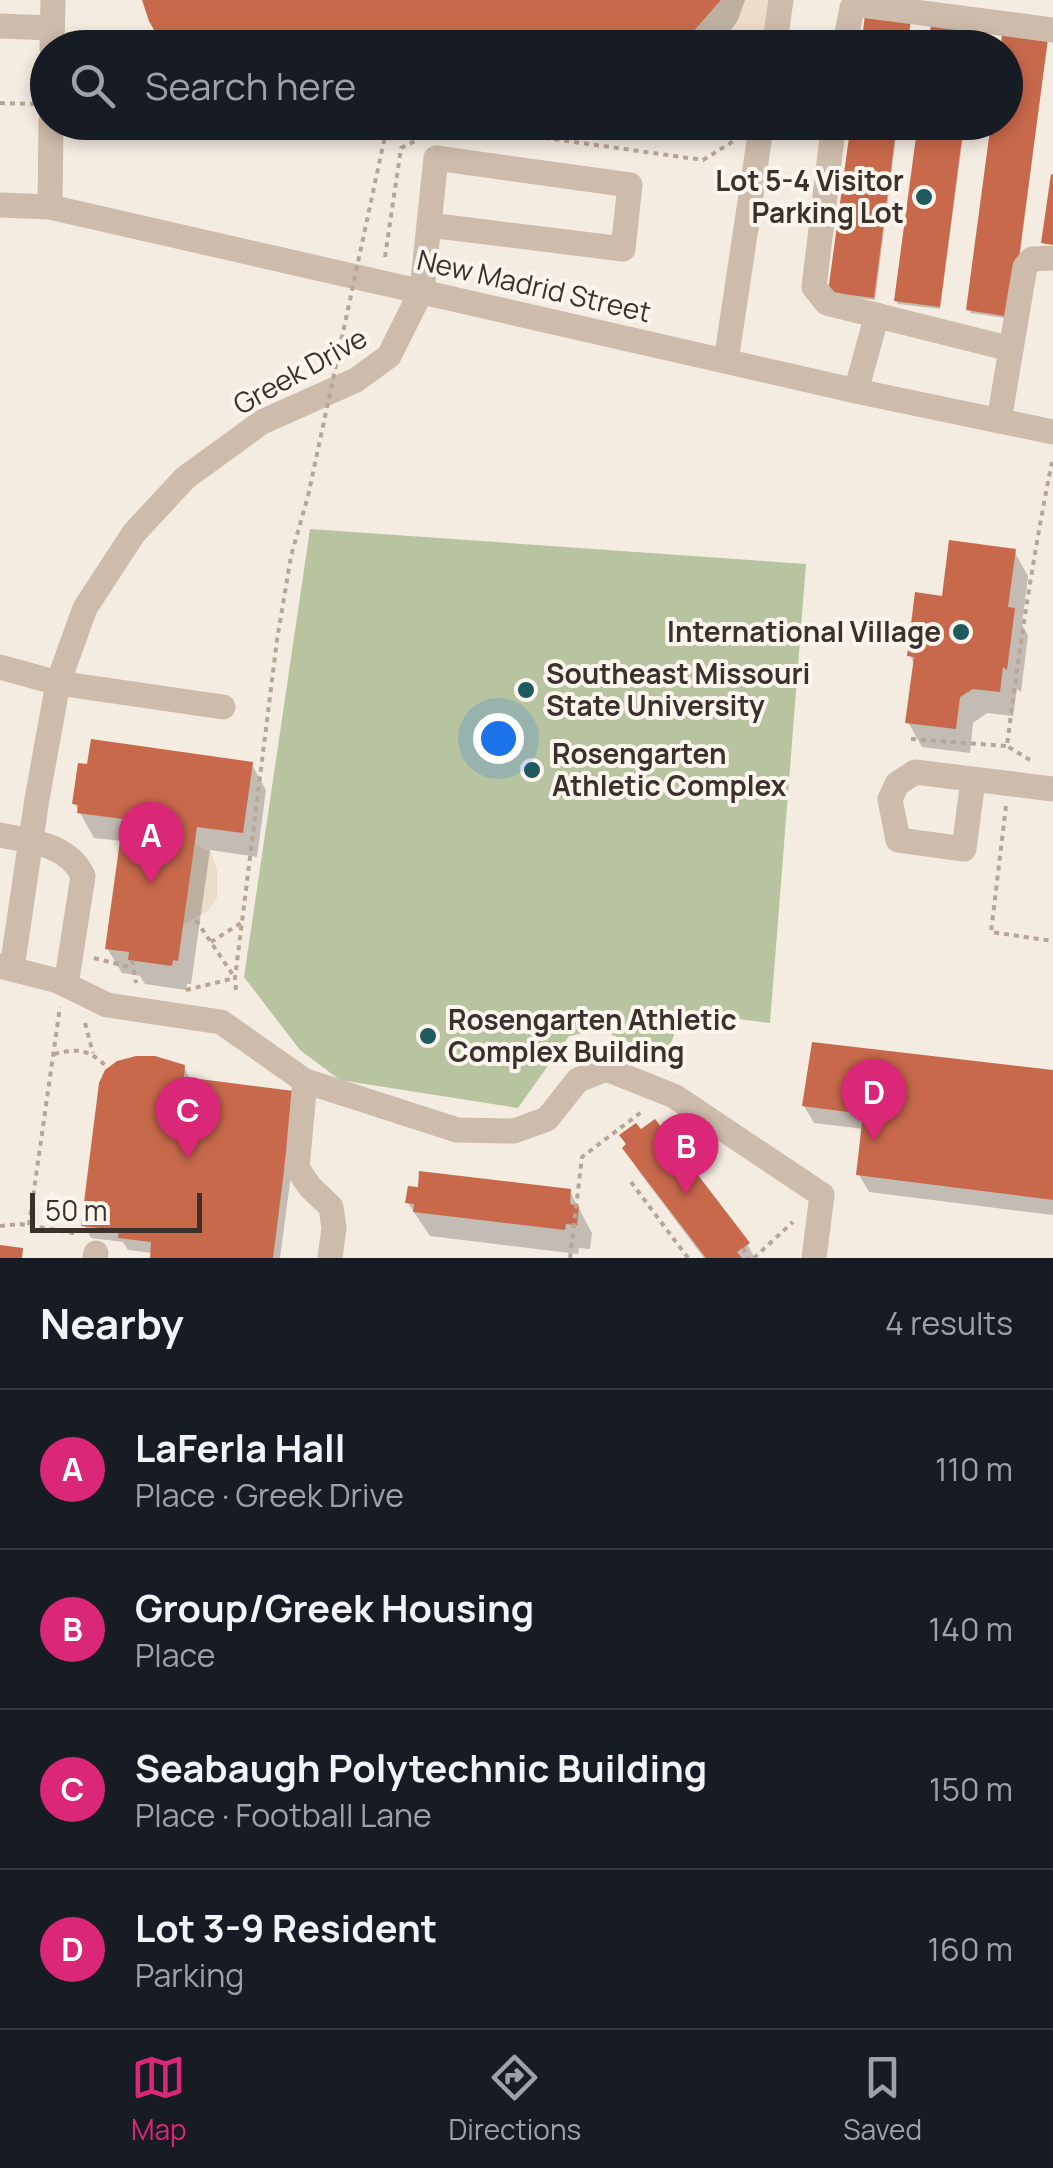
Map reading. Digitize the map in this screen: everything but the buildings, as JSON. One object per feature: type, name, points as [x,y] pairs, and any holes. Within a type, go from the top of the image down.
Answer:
[{"type":"street","points":[[52,30],[53,0]]},
{"type":"street","points":[[777,30],[781,0]]},
{"type":"street","points":[[846,30],[852,8],[861,5],[1053,29]]},
{"type":"street","points":[[0,26],[30,33]]},
{"type":"street","points":[[45,140],[50,207]]},
{"type":"street","points":[[726,361],[759,140]]},
{"type":"street","points":[[832,140],[814,286],[828,303],[1012,349]]},
{"type":"street","name":"Greek Drive","points":[[6,967],[58,683],[84,608],[134,533],[185,478],[262,422],[356,380],[390,356],[422,290],[436,158],[630,185],[623,249],[429,226]]},
{"type":"street","name":"New Madrid Street","points":[[0,205],[50,207],[856,391],[1053,432]]},
{"type":"street","points":[[999,421],[1025,266],[1032,259],[1053,258]]},
{"type":"street","points":[[856,391],[876,315]]},
{"type":"street","points":[[0,667],[58,683],[223,707]]},
{"type":"street","points":[[973,780],[1053,789]]},
{"type":"street","points":[[0,835],[61,850],[75,860],[83,876],[70,997]]},
{"type":"street","points":[[6,967],[70,997],[222,1022],[305,1081],[457,1130],[514,1132],[546,1119],[578,1080],[606,1069],[674,1096],[822,1195],[814,1258]]},
{"type":"street","points":[[305,1081],[297,1168],[331,1207],[334,1228],[330,1258]]},
{"type":"path","points":[[0,103],[30,110]]},
{"type":"path","points":[[236,990],[290,556],[308,496],[384,140]]},
{"type":"path","points":[[1008,746],[1024,604],[1052,462]]},
{"type":"path","points":[[911,739],[1008,746],[1027,760],[1040,762]]},
{"type":"path","points":[[1007,801],[990,932],[1053,940]]},
{"type":"path","points":[[196,920],[235,978]]},
{"type":"path","points":[[211,942],[242,923]]},
{"type":"path","points":[[86,955],[133,968]]},
{"type":"path","points":[[132,960],[140,995]]},
{"type":"path","points":[[180,992],[235,978]]},
{"type":"path","points":[[29,1225],[61,1002],[70,997]]},
{"type":"path","points":[[84,1016],[93,1052],[108,1068]]},
{"type":"path","points":[[54,1054],[78,1048],[93,1052]]},
{"type":"path","points":[[570,1258],[582,1157],[655,1101]]},
{"type":"path","points":[[631,1182],[688,1258]]},
{"type":"path","points":[[743,1248],[751,1258],[822,1195]]},
{"type":"path","points":[[0,1226],[29,1225],[84,1235],[96,1255]]},
{"type":"green space","name":"Rosengarten Athletic Complex","points":[[310,529],[806,564],[770,1023],[683,1012],[665,1058],[601,1030],[569,1036],[518,1108],[340,1080],[300,1050],[244,977]]},
{"type":"shaded area","points":[[721,0],[772,0],[768,30],[695,30]]},
{"type":"shaded area","points":[[194,843],[211,852],[217,870],[217,898],[209,910],[183,925]]},
{"type":"place","name":"Lot 5-4 Visitor Parking Lot","points":[[924,197]]},
{"type":"place","name":"International Village","points":[[961,632]]},
{"type":"place","name":"Southeast Missouri State University","points":[[526,690]]},
{"type":"place","name":"Rosengarten Athletic Complex","points":[[532,770]]},
{"type":"place","name":"LaFerla Hall","points":[[151,884]]},
{"type":"place","name":"Rosengarten Athletic Complex Building","points":[[428,1036]]},
{"type":"place","name":"Lot 3-9 Resident","points":[[874,1141]]},
{"type":"place","name":"Seabaugh Polytechnic Building","points":[[188,1159]]},
{"type":"place","name":"Group/Greek Housing","points":[[686,1195]]}]
